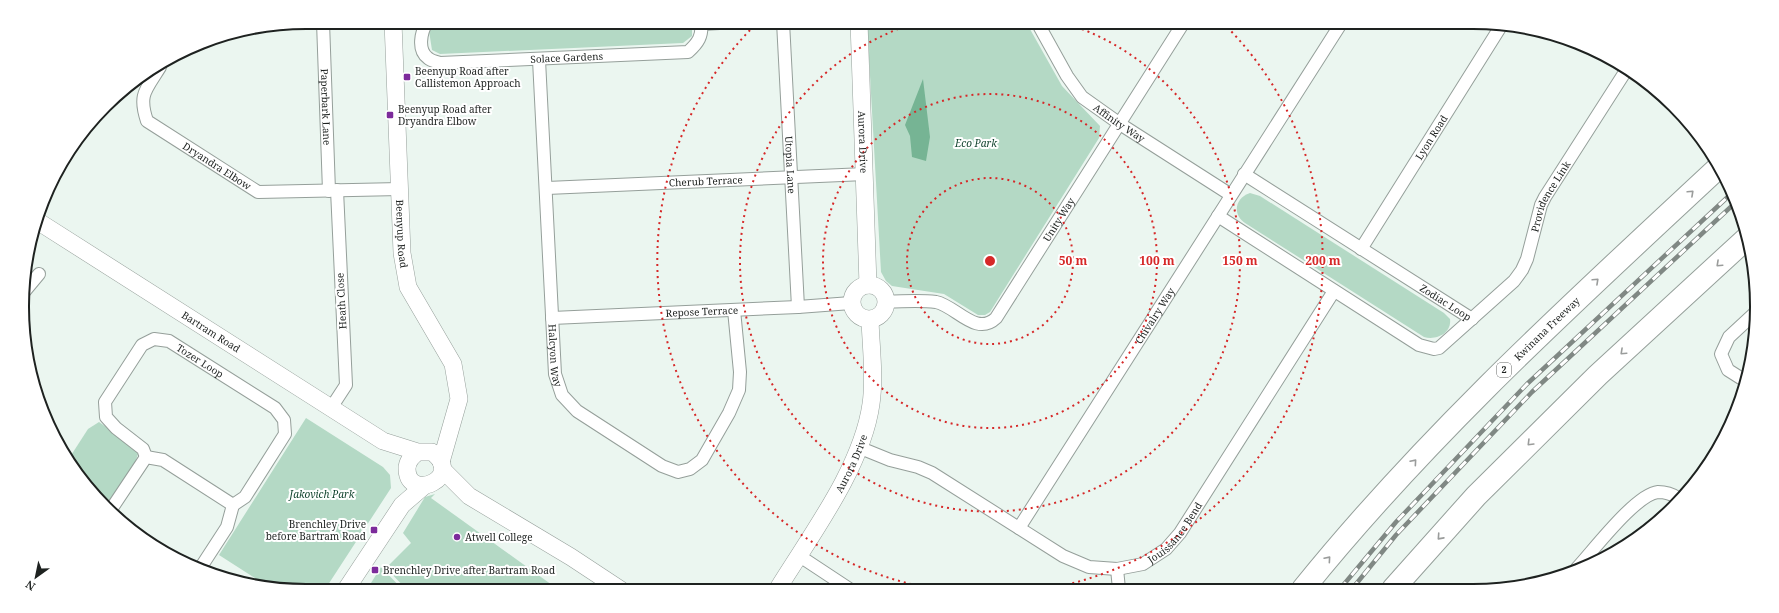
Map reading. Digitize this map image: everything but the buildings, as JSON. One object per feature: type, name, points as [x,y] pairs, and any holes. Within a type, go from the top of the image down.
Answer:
[{"type":"highway","name":"Kwinana Freeway","points":[[1307,584],[1439,435],[1534,339],[1715,171]]},
{"type":"highway","points":[[1398,584],[1493,479],[1598,375],[1743,242]]},
{"type":"street","name":"Paperbark Lane","points":[[323,29],[333,190]]},
{"type":"street","name":"Beenyup Road","points":[[393,29],[402,253],[408,287],[453,364],[459,399],[449,431],[442,466]]},
{"type":"street","name":"Solace Gardens","points":[[422,29],[421,45],[427,58],[440,63],[539,60],[688,52],[698,44],[703,32],[703,29]]},
{"type":"street","name":"Utopia Lane","points":[[783,29],[798,308]]},
{"type":"street","name":"Aurora Drive","points":[[859,29],[868,285]]},
{"type":"street","name":"Affinity Way","points":[[1041,29],[1067,76],[1082,96],[1120,124],[1231,195]]},
{"type":"street","name":"Unity Way","points":[[886,302],[937,302],[978,325],[984,325],[993,321],[1180,29]]},
{"type":"street","name":"Chivalry Way","points":[[1019,528],[1337,29]]},
{"type":"street","name":"Lyon Road","points":[[1361,249],[1498,30]]},
{"type":"street","name":"Halcyon Way","points":[[539,60],[547,188],[555,374],[562,395],[576,410],[662,466],[678,472],[690,469],[702,460],[729,413],[738,390],[740,372],[734,310]]},
{"type":"street","name":"Dryandra Elbow","points":[[156,74],[143,94],[142,106],[146,121],[258,192],[400,190]]},
{"type":"street","name":"Providence Link","points":[[1472,319],[1514,280],[1522,270],[1541,205],[1545,197],[1624,74]]},
{"type":"street","name":"Cherub Terrace","points":[[547,188],[865,174]]},
{"type":"street","name":"Zodiac Loop","points":[[1218,216],[1418,345],[1428,348],[1439,348],[1472,319],[1244,174]]},
{"type":"street","name":"Heath Close","points":[[331,408],[346,385],[333,190]]},
{"type":"street","name":"Bartram Road","points":[[42,224],[383,441],[422,451]]},
{"type":"street","points":[[30,285],[39,274]]},
{"type":"street","points":[[868,285],[879,288],[883,292],[886,302],[886,307],[880,316],[870,320],[859,317],[855,313],[852,303],[854,293],[863,286],[868,285]]},
{"type":"street","name":"Jouissance Bend","points":[[858,447],[890,460],[918,467],[932,473],[1063,556],[1088,567],[1117,569],[1143,564],[1166,549],[1180,533],[1334,291]]},
{"type":"street","name":"Repose Terrace","points":[[552,318],[798,308],[852,303]]},
{"type":"street","points":[[1741,378],[1728,370],[1721,354],[1729,337],[1749,318]]},
{"type":"street","name":"Aurora Drive","points":[[781,584],[837,492],[866,427],[873,387],[870,320]]},
{"type":"street","name":"Tozer Loop","points":[[146,457],[143,449],[116,428],[106,417],[105,402],[142,345],[154,339],[170,341],[275,408],[284,420],[284,434],[245,497],[233,505]]},
{"type":"street","points":[[402,505],[407,471],[412,455],[422,451],[449,431]]},
{"type":"street","name":"Bartram Road","points":[[383,441],[407,471]]},
{"type":"street","points":[[422,451],[432,452],[442,466],[469,496]]},
{"type":"street","points":[[113,506],[146,457],[163,460],[233,505],[227,526],[203,564]]},
{"type":"street","points":[[349,584],[402,505],[441,476],[442,466]]},
{"type":"street","points":[[407,471],[412,480],[469,496],[571,557],[612,584]]},
{"type":"street","points":[[1585,560],[1635,503],[1657,492],[1672,494],[1675,496]]},
{"type":"street","points":[[798,555],[842,584]]},
{"type":"street","points":[[1117,569],[1118,584]]},
{"type":"green space","points":[[431,29],[692,29],[692,36],[683,43],[440,54],[432,50],[429,31]]},
{"type":"green space","name":"Eco Park","points":[[867,29],[1030,29],[1062,86],[1100,126],[1099,138],[990,312],[985,315],[978,315],[944,294],[892,286],[886,281],[881,272]]},
{"type":"green space","points":[[1250,193],[1260,196],[1444,313],[1450,319],[1450,324],[1446,332],[1438,337],[1424,337],[1245,223],[1238,215],[1237,206],[1238,202],[1245,195]]},
{"type":"green space","name":"Jakovich Park","points":[[306,418],[383,467],[390,475],[391,488],[329,584],[270,582],[258,580],[219,555]]},
{"type":"green space","points":[[99,422],[134,447],[138,454],[135,463],[109,502],[86,475],[72,454],[88,429]]},
{"type":"green space","points":[[435,494],[431,498],[551,584],[401,584],[386,568],[411,543],[403,533],[425,497]]},
{"type":"green space","points":[[381,567],[397,584],[370,584]]},
{"type":"shaded area","points":[[923,79],[930,137],[926,161],[912,157],[910,136],[905,125]]},
{"type":"railway","points":[[1344,584],[1396,522],[1527,384],[1728,197]]},
{"type":"railway","points":[[1356,584],[1396,535],[1532,392],[1731,206]]},
{"type":"place","name":"Beenyup Road after Callistemon Approach","points":[[407,77]]},
{"type":"place","name":"Beenyup Road after Dryandra Elbow","points":[[390,115]]},
{"type":"place","name":"Brenchley Drive before Bartram Road","points":[[374,530]]},
{"type":"place","name":"Atwell College","points":[[457,537]]},
{"type":"place","name":"Brenchley Drive after Bartram Road","points":[[375,570]]}]
